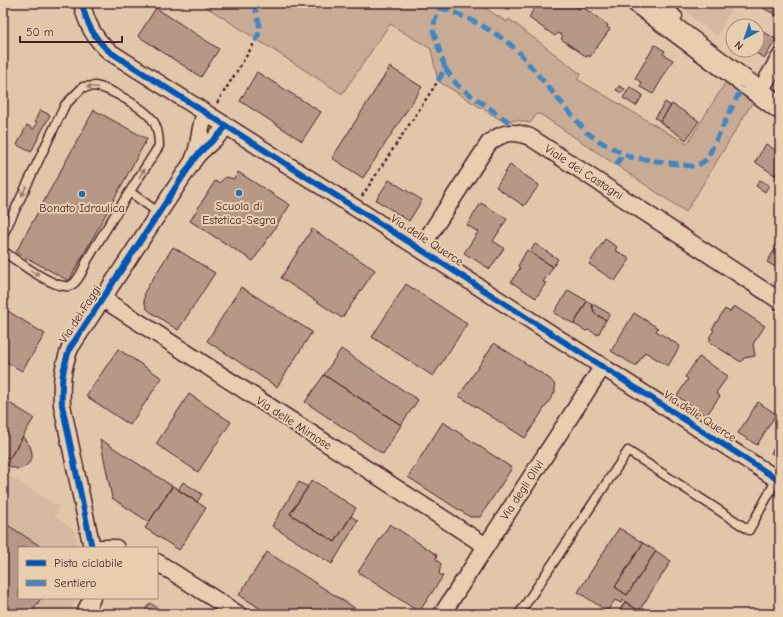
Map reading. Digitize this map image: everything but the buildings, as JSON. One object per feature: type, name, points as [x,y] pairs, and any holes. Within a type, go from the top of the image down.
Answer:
[{"type":"street","name":"Via delle Querce","points":[[82,3],[88,24],[102,46],[211,110],[226,126],[779,480]]},
{"type":"street","points":[[639,3],[768,89]]},
{"type":"street","points":[[660,3],[671,9],[768,89],[780,108]]},
{"type":"street","points":[[768,89],[780,57]]},
{"type":"street","name":"Via dei Faggi","points":[[191,163],[197,150],[201,125],[211,110]]},
{"type":"street","name":"Via dei Faggi","points":[[92,547],[62,405],[64,365],[70,348],[191,163],[203,148],[219,135],[226,126]]},
{"type":"street","name":"Viale dei Castagni","points":[[420,249],[489,143],[504,134],[520,134],[530,137],[780,301]]},
{"type":"street","name":"Via delle Mimose","points":[[103,299],[486,546]]},
{"type":"street","name":"Via degli Olivi","points":[[442,614],[603,366]]},
{"type":"street","points":[[158,563],[238,614]]},
{"type":"street","points":[[84,614],[92,599]]},
{"type":"lane","points":[[3,235],[65,105],[83,87],[96,86],[112,92],[130,101],[152,120],[160,136],[159,146],[75,283],[68,286],[59,285],[40,276],[3,250]]},
{"type":"lane","points":[[130,192],[159,213]]},
{"type":"lane","points":[[519,614],[628,451],[749,530],[779,480]]},
{"type":"path","points":[[211,110],[255,42]]},
{"type":"path","points":[[360,200],[438,81]]},
{"type":"shaded area","points":[[200,3],[464,3],[472,8],[477,3],[507,22],[509,19],[581,74],[577,79],[687,144],[727,80],[754,100],[686,212],[540,114],[537,114],[530,123],[516,120],[504,122],[438,81],[431,49],[390,24],[342,94]]},
{"type":"shaded area","points":[[677,3],[735,3],[727,18],[725,18],[725,21],[717,36],[698,22]]},
{"type":"shaded area","points":[[3,472],[60,507],[55,516],[74,530],[79,547],[18,547],[18,599],[76,599],[68,614],[3,614]]},
{"type":"marked path","points":[[254,3],[259,27],[258,37],[255,42]]},
{"type":"marked path","points":[[426,3],[451,11],[475,22],[508,43],[518,51],[586,132],[601,142],[630,157],[690,166],[703,162],[707,159],[742,87]]},
{"type":"marked path","points":[[438,81],[445,68],[433,30],[440,7]]},
{"type":"marked path","points":[[445,68],[458,86],[509,122]]},
{"type":"marked path","points":[[616,165],[623,154]]},
{"type":"cycle path","points":[[82,3],[88,24],[99,42],[110,52],[420,249],[780,481]]},
{"type":"cycle path","points":[[92,547],[62,405],[63,376],[67,356],[70,348],[195,158],[223,131],[226,126]]},
{"type":"place","name":"Scuola di Estetica-Segra","points":[[239,193]]},
{"type":"place","name":"Bonato Idraulica","points":[[82,194]]}]
